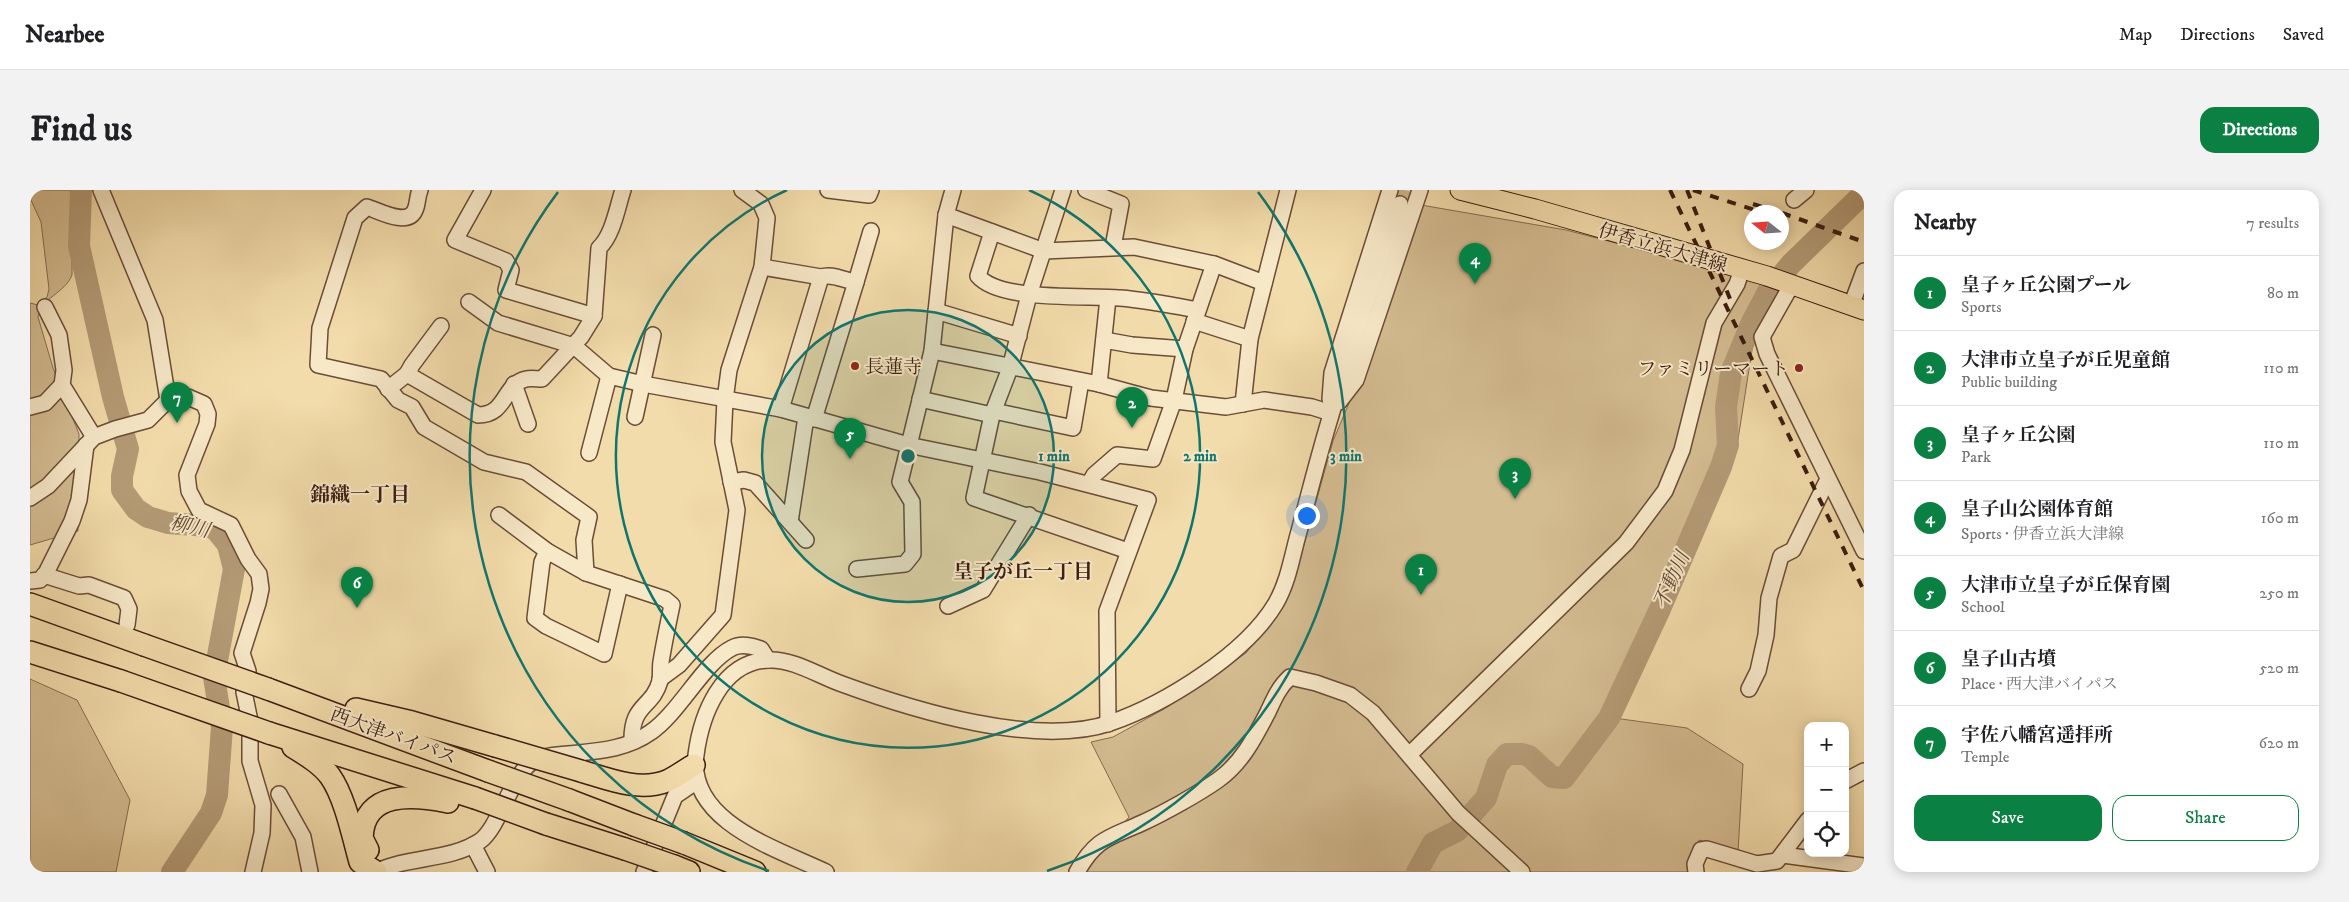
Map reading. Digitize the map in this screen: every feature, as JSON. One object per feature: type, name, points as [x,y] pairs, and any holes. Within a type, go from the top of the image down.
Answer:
[{"type":"highway","name":"西大津バイパス","points":[[30,604],[570,800],[755,872]]},
{"type":"highway","name":"西大津バイパス","points":[[30,652],[121,681],[474,803],[582,835],[681,869]]},
{"type":"highway","points":[[268,689],[412,722],[625,784],[644,786],[696,773]]},
{"type":"highway","points":[[270,733],[305,755],[330,777],[341,801],[360,862],[376,872]]},
{"type":"highway","points":[[376,872],[362,838],[362,828],[366,816],[388,799],[424,797],[474,803]]},
{"type":"main road","name":"伊香立浜大津線","points":[[1460,190],[1535,209],[1767,276],[1858,308]]},
{"type":"street","points":[[101,190],[155,320],[168,400]]},
{"type":"street","points":[[420,190],[415,211],[409,218],[402,219],[366,207],[355,218],[320,328],[318,365],[381,379],[398,400],[412,407],[424,427],[484,462],[526,472],[589,517],[584,540],[586,573]]},
{"type":"street","points":[[483,190],[455,240],[506,261],[511,270],[506,290],[594,316]]},
{"type":"street","points":[[407,374],[478,415],[487,415],[497,410],[514,384],[526,379],[542,379],[574,346],[594,316],[599,248],[603,244],[613,222],[623,190]]},
{"type":"street","points":[[660,679],[679,665],[723,615],[737,510],[723,442],[725,400],[729,370],[762,267],[768,218],[761,204],[742,190]]},
{"type":"street","points":[[828,190],[869,195],[871,190]]},
{"type":"street","points":[[857,569],[905,564],[913,554],[912,502],[900,482],[932,351],[946,216],[953,190]]},
{"type":"street","points":[[1063,190],[1029,296],[1010,368],[993,413],[974,498],[1029,515],[1128,551]]},
{"type":"street","points":[[1086,190],[1121,204],[1113,247]]},
{"type":"street","points":[[1243,404],[1250,339],[1288,190]]},
{"type":"street","points":[[1331,413],[1332,373],[1390,190]]},
{"type":"street","points":[[1331,413],[1356,380],[1420,190]]},
{"type":"street","points":[[826,872],[747,834],[720,817],[705,801],[696,773],[697,742],[717,690],[737,672],[754,663],[768,660],[788,662],[846,686],[914,708],[999,728],[1081,729],[1108,724],[1162,701],[1242,645],[1277,601],[1288,573],[1331,413],[1400,204]]},
{"type":"street","points":[[946,216],[1044,251],[1134,247],[1214,264],[1264,283]]},
{"type":"street","points":[[790,522],[810,418],[872,231]]},
{"type":"street","points":[[992,232],[978,276],[984,282],[1029,296],[1152,301],[1195,316],[1250,339]]},
{"type":"street","points":[[1089,484],[1094,475],[1117,455],[1153,459],[1174,400],[1185,349],[1195,316],[1214,264]]},
{"type":"street","points":[[762,267],[821,277],[828,275],[856,282]]},
{"type":"street","points":[[1409,755],[1626,542],[1665,492],[1682,450],[1714,323],[1733,291],[1742,269]]},
{"type":"street","points":[[1858,308],[1864,272]]},
{"type":"street","points":[[781,409],[821,277]]},
{"type":"street","points":[[1791,284],[1762,337],[1767,354],[1864,551]]},
{"type":"street","points":[[1099,384],[1108,298]]},
{"type":"street","points":[[469,302],[498,323],[574,346],[609,376],[725,400],[781,409],[908,445],[1089,484],[1148,500],[1107,611],[1108,724]]},
{"type":"street","points":[[30,407],[46,403],[62,385],[64,370],[59,335],[45,307]]},
{"type":"street","points":[[936,312],[1019,336]]},
{"type":"street","points":[[388,389],[407,374],[441,326]]},
{"type":"street","points":[[635,417],[654,335]]},
{"type":"street","points":[[1104,340],[1185,349]]},
{"type":"street","points":[[932,351],[1010,368],[1099,384],[1151,398],[1226,407],[1264,400],[1312,407],[1331,413]]},
{"type":"street","points":[[589,453],[609,376]]},
{"type":"street","points":[[920,399],[1073,428],[1081,381]]},
{"type":"street","points":[[514,384],[528,424]]},
{"type":"street","points":[[62,385],[90,441],[79,500],[72,521],[37,578],[79,586],[90,585],[124,598],[129,609],[127,626]]},
{"type":"street","points":[[30,498],[48,486],[90,441],[121,427],[148,420],[168,400],[188,396],[200,401],[206,409],[207,424],[187,476],[188,491],[199,510],[231,526],[248,559],[260,574],[261,589],[258,603],[242,654],[248,671],[244,692],[250,721],[250,761],[262,805],[262,833],[253,872]]},
{"type":"street","points":[[1749,689],[1758,671],[1766,636],[1769,598],[1781,556],[1793,550],[1828,479]]},
{"type":"street","points":[[731,482],[744,480],[755,483],[806,540]]},
{"type":"street","points":[[498,514],[547,551],[586,573],[664,599],[672,605],[660,664],[660,679],[657,689],[638,712],[632,726],[632,742]]},
{"type":"street","points":[[948,606],[983,590],[1029,515]]},
{"type":"street","points":[[547,551],[542,562],[535,618],[546,626],[604,654],[620,584]]},
{"type":"street","points":[[376,872],[400,862],[438,856],[473,845],[482,839],[524,769],[535,760],[550,755],[620,748],[652,732],[718,658],[732,647],[748,645],[761,649],[768,660]]},
{"type":"street","points":[[1076,872],[1087,853],[1104,838],[1143,822],[1218,780],[1238,762],[1255,736],[1282,685],[1290,677],[1316,683],[1350,695],[1373,713],[1458,813],[1522,872]]},
{"type":"street","points":[[1849,779],[1864,771]]},
{"type":"street","points":[[644,872],[676,796],[696,773]]},
{"type":"street","points":[[279,794],[303,836],[310,872]]},
{"type":"street","points":[[1696,872],[1696,864],[1701,850],[1707,849],[1757,864],[1777,862],[1804,826]]},
{"type":"street","points":[[473,845],[488,872]]},
{"type":"street","points":[[1783,855],[1864,866]]},
{"type":"shaded area","points":[[30,190],[72,190],[72,275],[69,281],[48,300],[40,310],[38,317],[53,368],[79,434],[78,531],[30,545],[30,303],[38,305],[47,297],[49,289],[41,222],[30,198]]},
{"type":"shaded area","points":[[1421,205],[1566,230],[1781,286],[1755,331],[1737,446],[1614,718],[1687,728],[1743,764],[1738,852],[1699,840],[1688,872],[1085,872],[1092,860],[1129,817],[1091,742],[1113,737],[1166,708],[1246,653],[1275,617],[1302,552],[1333,441],[1352,396]]},
{"type":"shaded area","points":[[30,679],[77,700],[130,800],[116,872],[30,872]]},
{"type":"waterway","name":"柳川","points":[[81,190],[79,246],[113,397],[128,449],[122,476],[122,490],[136,509],[148,517],[168,523],[208,526],[216,530],[228,545],[234,569],[214,677],[222,727],[217,795],[211,813],[172,872]]},
{"type":"waterway","name":"不動川","points":[[1417,872],[1433,843],[1457,831],[1486,798],[1497,765],[1507,754],[1529,756],[1552,777],[1564,778],[1609,718],[1660,609],[1721,467],[1728,445],[1726,407],[1731,373],[1752,322],[1768,292],[1791,264],[1864,193]]},
{"type":"tunnel","points":[[1400,204],[1404,190]]},
{"type":"railway","points":[[1670,190],[1864,591]]},
{"type":"railway","points":[[1687,190],[1732,304]]},
{"type":"railway","points":[[1693,190],[1744,206]]},
{"type":"railway","points":[[1789,215],[1864,242]]},
{"type":"place","name":"皇子山公園体育館","points":[[1475,284]]},
{"type":"place","name":"長蓮寺","points":[[855,366]]},
{"type":"place","name":"ファミリーマート","points":[[1799,368]]},
{"type":"place","name":"宇佐八幡宮遥拝所","points":[[177,423]]},
{"type":"place","name":"大津市立皇子が丘児童館","points":[[1132,428]]},
{"type":"place","name":"大津市立皇子が丘保育園","points":[[850,459]]},
{"type":"place","name":"皇子ヶ丘公園","points":[[1515,499]]},
{"type":"place","name":"皇子ヶ丘公園プール","points":[[1421,595]]},
{"type":"place","name":"皇子山古墳","points":[[357,608]]},
{"type":"district","name":"錦織一丁目","points":[[360,494]]},
{"type":"district","name":"皇子が丘一丁目","points":[[1023,571]]}]
